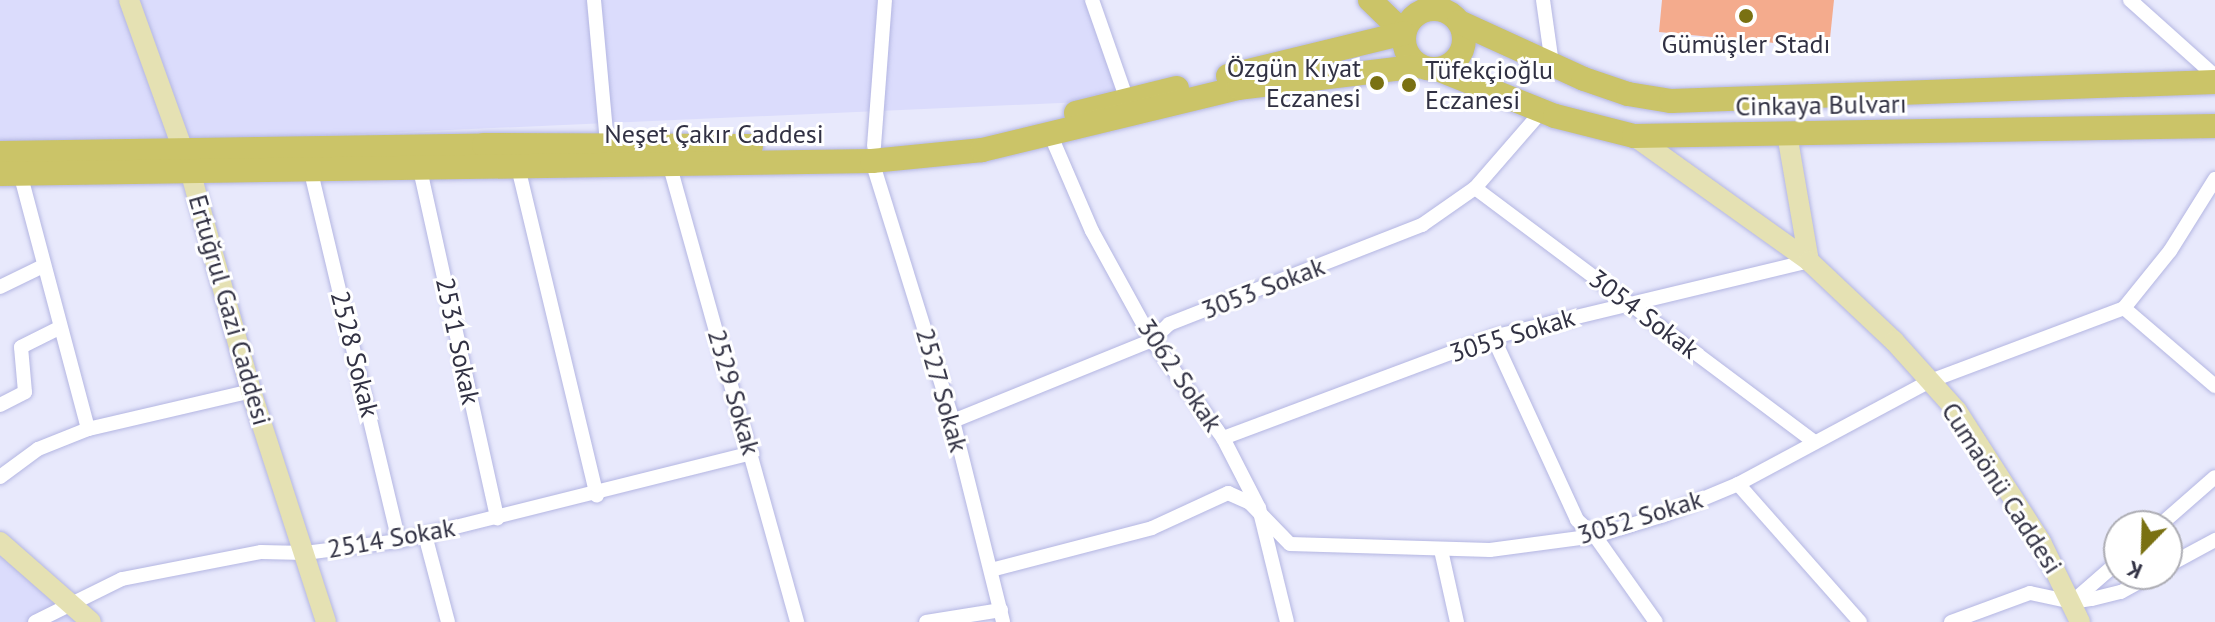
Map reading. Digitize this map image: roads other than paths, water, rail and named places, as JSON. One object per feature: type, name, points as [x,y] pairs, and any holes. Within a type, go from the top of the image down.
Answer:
[{"type":"main road","points":[[1370,0],[1404,33],[1407,52],[1430,68],[1463,51],[1446,11],[1419,13],[1404,33]]},
{"type":"main road","name":"Cinkaya Bulvarı","points":[[1446,11],[1552,64],[1628,94],[1671,101],[2215,82]]},
{"type":"main road","name":"Neşet Çakır Caddesi","points":[[10,173],[186,159],[607,144],[873,154],[1001,132],[1404,33]]},
{"type":"main road","name":"Neşet Çakır Caddesi","points":[[0,153],[186,159],[310,168],[669,163],[982,150],[1051,136],[1239,88],[1430,68]]},
{"type":"main road","name":"Cinkaya Bulvarı","points":[[1430,68],[1542,111],[1634,136],[2215,126]]},
{"type":"street","name":"Ertuğrul Gazi Caddesi","points":[[129,0],[186,159],[251,391],[326,622]]},
{"type":"street","points":[[594,0],[607,144]]},
{"type":"street","points":[[873,154],[885,0]]},
{"type":"street","points":[[1092,0],[1127,100]]},
{"type":"street","points":[[1543,0],[1552,64]]},
{"type":"street","points":[[2130,0],[2215,76]]},
{"type":"street","name":"3053 Sokak","points":[[953,421],[1152,340],[1169,324],[1422,225],[1475,188],[1542,111]]},
{"type":"street","points":[[1787,134],[1809,261]]},
{"type":"street","name":"3062 Sokak","points":[[1051,136],[1092,231],[1152,340],[1223,438],[1264,522],[1287,622]]},
{"type":"street","name":"Cumaönü Caddesi","points":[[1634,136],[1809,261],[1930,381],[1957,411],[2033,529],[2080,622]]},
{"type":"street","name":"2527 Sokak","points":[[873,154],[953,421],[1002,616]]},
{"type":"street","points":[[517,163],[597,495]]},
{"type":"street","name":"2529 Sokak","points":[[669,163],[797,622]]},
{"type":"street","name":"2531 Sokak","points":[[419,165],[497,518]]},
{"type":"street","name":"2528 Sokak","points":[[310,168],[399,541]]},
{"type":"street","points":[[10,173],[43,266],[88,429]]},
{"type":"street","points":[[2215,179],[2170,251],[2124,308],[2215,386]]},
{"type":"street","name":"3054 Sokak","points":[[1475,188],[1813,441]]},
{"type":"street","name":"3055 Sokak","points":[[1223,438],[1493,337],[1809,261]]},
{"type":"street","points":[[0,287],[43,266]]},
{"type":"street","name":"3052 Sokak","points":[[991,570],[1152,528],[1228,493],[1250,503],[1264,522],[1290,544],[1490,550],[1595,536],[1738,484],[1813,441],[1930,381],[2124,308]]},
{"type":"street","points":[[0,405],[25,392],[21,347],[59,328]]},
{"type":"street","points":[[1493,337],[1577,520],[1595,536],[1656,622]]},
{"type":"street","points":[[0,477],[38,449],[88,429],[251,391]]},
{"type":"street","name":"2514 Sokak","points":[[35,622],[70,602],[122,579],[261,552],[305,553],[399,541],[597,495],[752,453]]},
{"type":"street","points":[[2177,510],[2215,477]]},
{"type":"street","points":[[1738,484],[1860,622]]},
{"type":"street","points":[[425,535],[448,622]]},
{"type":"street","points":[[2183,557],[2215,540]]},
{"type":"street","points":[[0,542],[91,622]]},
{"type":"street","points":[[1441,550],[1457,622]]},
{"type":"street","points":[[2072,602],[2103,575]]},
{"type":"street","points":[[1951,622],[2030,593],[2072,602],[2125,590]]},
{"type":"street","points":[[926,622],[1002,616]]},
{"type":"place","name":"Gümüşler Stadı","points":[[1746,16]]},
{"type":"place","name":"Özgün Kıyat Eczanesi","points":[[1377,83]]},
{"type":"place","name":"Tüfekçioğlu Eczanesi","points":[[1409,85]]}]
